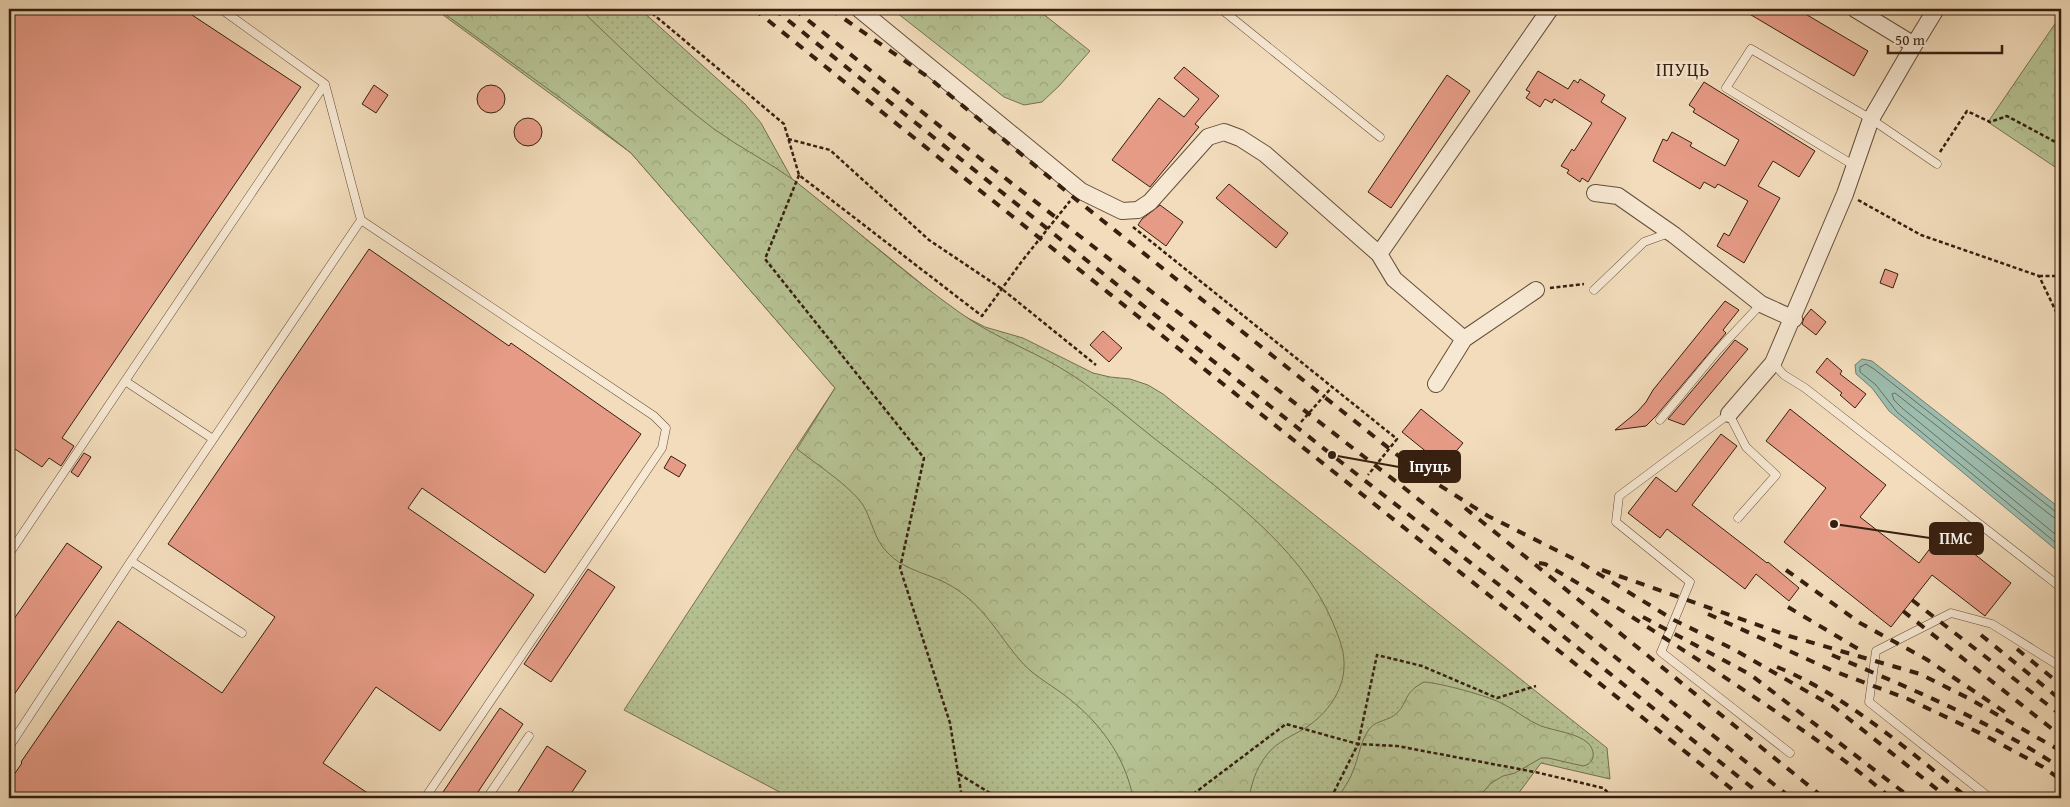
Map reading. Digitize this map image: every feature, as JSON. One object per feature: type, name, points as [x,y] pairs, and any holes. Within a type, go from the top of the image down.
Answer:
[{"type":"street","points":[[860,9],[1081,192],[1122,211],[1138,210],[1150,202],[1208,136],[1224,132],[1240,138],[1265,154],[1380,254],[1394,279],[1464,339]]},
{"type":"street","points":[[1380,254],[1550,9]]},
{"type":"street","points":[[1856,9],[1914,45]]},
{"type":"street","points":[[1729,414],[1773,363],[1794,319],[1845,194],[1871,120],[1936,9]]},
{"type":"street","points":[[1595,193],[1618,196],[1671,232],[1761,304],[1794,319]]},
{"type":"street","points":[[1436,384],[1464,339],[1536,290]]},
{"type":"lane","points":[[221,9],[325,84],[362,220],[654,416],[666,428],[662,448],[425,798]]},
{"type":"lane","points":[[1221,9],[1380,137]]},
{"type":"lane","points":[[1855,166],[1726,88],[1751,50],[1871,120],[1936,163]]},
{"type":"lane","points":[[9,554],[325,84]]},
{"type":"lane","points":[[9,747],[131,561],[362,220]]},
{"type":"lane","points":[[1594,290],[1644,242],[1671,232]]},
{"type":"lane","points":[[1660,420],[1718,350],[1761,304]]},
{"type":"lane","points":[[1773,363],[1784,375],[1812,394],[2059,586],[2061,590]]},
{"type":"lane","points":[[125,381],[213,439]]},
{"type":"lane","points":[[1738,518],[1776,475],[1746,447],[1729,414],[1618,496],[1616,522],[1690,582],[1661,652],[1790,753]]},
{"type":"lane","points":[[131,561],[242,633]]},
{"type":"lane","points":[[1990,798],[1869,702],[1876,651],[1951,613],[1992,624],[2061,667]]},
{"type":"lane","points":[[487,798],[529,736]]},
{"type":"path","points":[[646,9],[784,124],[799,175],[982,316],[1073,196],[1081,192]]},
{"type":"path","points":[[1936,163],[1967,111],[1990,122],[2007,116],[2061,145]]},
{"type":"path","points":[[788,139],[830,150],[929,240],[1002,289],[1096,365]]},
{"type":"path","points":[[799,175],[765,259],[924,458],[900,568],[950,724],[962,798]]},
{"type":"path","points":[[1845,194],[1921,235],[2039,276],[2061,276]]},
{"type":"path","points":[[1122,211],[1134,228],[1397,439],[1368,476]]},
{"type":"path","points":[[2039,276],[2061,322]]},
{"type":"path","points":[[1536,290],[1603,282]]},
{"type":"path","points":[[1301,422],[1332,387]]},
{"type":"path","points":[[1331,798],[1358,744],[1377,655],[1422,666],[1497,698],[1536,686]]},
{"type":"path","points":[[1188,798],[1286,724],[1358,744],[1397,746],[1535,772],[1603,788],[1614,798]]},
{"type":"path","points":[[958,773],[998,798]]},
{"type":"green space","points":[[435,9],[640,9],[745,104],[761,123],[792,179],[939,298],[962,315],[985,327],[1023,338],[1093,373],[1130,379],[1148,385],[1163,394],[1607,748],[1610,779],[1541,763],[1515,798],[791,798],[624,710],[835,388],[631,153]]},
{"type":"green space","points":[[438,9],[580,9],[662,86],[714,129],[795,181],[917,281],[971,320],[1059,367],[1095,391],[1254,518],[1300,567],[1318,594],[1333,623],[1340,642],[1344,658],[1344,672],[1335,697],[1324,712],[1266,755],[1256,772],[1249,798],[1133,798],[1124,767],[1117,753],[1088,715],[1063,694],[1034,674],[974,603],[953,587],[901,564],[894,558],[879,541],[863,505],[857,498],[797,449],[835,388],[631,153],[570,105]]},
{"type":"green space","points":[[892,9],[1037,9],[1090,51],[1042,102],[1024,105],[1004,97]]},
{"type":"green space","points":[[2061,15],[2061,171],[1988,122]]},
{"type":"green space","points":[[1424,682],[1453,687],[1498,701],[1541,726],[1578,737],[1591,746],[1592,760],[1583,766],[1541,758],[1515,773],[1503,776],[1491,783],[1478,798],[1339,798],[1352,775],[1362,744],[1370,728],[1397,713],[1409,693]]},
{"type":"water","points":[[1862,359],[1872,361],[2061,509],[2061,554],[1889,411],[1872,388],[1856,374],[1855,365]]},
{"type":"building","points":[[9,9],[183,9],[301,87],[62,438],[74,446],[61,466],[49,458],[42,467],[9,445]]},
{"type":"building","points":[[1741,9],[1797,9],[1868,51],[1854,76]]},
{"type":"building","points":[[1184,67],[1219,96],[1195,124],[1199,127],[1150,187],[1112,160],[1159,98],[1184,117],[1199,99],[1174,78]]},
{"type":"building","points":[[1538,71],[1568,89],[1574,80],[1578,83],[1580,79],[1605,95],[1601,102],[1626,118],[1588,182],[1582,178],[1580,182],[1567,173],[1569,170],[1561,166],[1572,149],[1574,151],[1592,123],[1554,99],[1552,103],[1545,99],[1540,107],[1526,98],[1530,92],[1526,90]]},
{"type":"building","points":[[1447,75],[1470,91],[1391,208],[1368,192]]},
{"type":"building","points":[[1704,82],[1815,151],[1799,177],[1773,161],[1758,186],[1780,198],[1744,263],[1717,246],[1724,233],[1729,236],[1748,201],[1718,184],[1715,188],[1704,182],[1700,189],[1653,161],[1663,139],[1667,141],[1672,132],[1692,143],[1690,146],[1725,166],[1739,140],[1693,112],[1695,109],[1689,105]]},
{"type":"building","points":[[374,85],[388,95],[376,113],[362,104]]},
{"type":"building","points":[[491,85],[501,89],[505,99],[501,109],[491,113],[481,109],[477,99],[481,89]]},
{"type":"building","points":[[528,118],[538,122],[542,132],[538,142],[528,146],[518,142],[514,132],[518,122]]},
{"type":"building","points":[[1229,184],[1288,233],[1276,248],[1216,198]]},
{"type":"building","points":[[1160,205],[1183,222],[1166,246],[1138,225],[1142,219]]},
{"type":"building","points":[[369,249],[509,346],[511,343],[641,434],[545,573],[422,488],[408,508],[534,595],[440,731],[376,687],[323,763],[375,798],[9,798],[9,782],[21,762],[118,621],[222,693],[275,617],[168,544]]},
{"type":"building","points":[[1885,269],[1898,274],[1893,288],[1880,283]]},
{"type":"building","points":[[1725,301],[1739,310],[1723,330],[1726,333],[1656,416],[1646,426],[1615,430],[1646,402],[1653,390]]},
{"type":"building","points":[[1811,309],[1826,322],[1816,335],[1802,324]]},
{"type":"building","points":[[1103,331],[1122,348],[1109,362],[1090,345]]},
{"type":"building","points":[[1735,340],[1748,349],[1684,425],[1668,419]]},
{"type":"building","points":[[1827,358],[1842,371],[1840,374],[1866,394],[1855,408],[1840,395],[1842,393],[1816,372]]},
{"type":"building","points":[[1421,409],[1463,443],[1444,466],[1402,432]]},
{"type":"building","points":[[1790,409],[1886,485],[1860,517],[1919,563],[1944,530],[2011,583],[1985,616],[1932,575],[1891,627],[1784,542],[1826,488],[1766,441]]},
{"type":"building","points":[[1721,434],[1737,446],[1692,505],[1768,562],[1799,588],[1789,601],[1756,574],[1745,589],[1667,529],[1660,538],[1628,513],[1656,477],[1676,492]]},
{"type":"building","points":[[84,453],[91,457],[78,477],[71,472]]},
{"type":"building","points":[[671,456],[686,465],[679,477],[664,468]]},
{"type":"building","points":[[67,543],[102,567],[9,702],[9,626]]},
{"type":"building","points":[[588,569],[615,587],[551,682],[524,664]]},
{"type":"building","points":[[500,708],[523,724],[474,798],[439,798]]},
{"type":"building","points":[[547,746],[586,771],[568,798],[514,798]]},
{"type":"railway","points":[[754,9],[1743,798]]},
{"type":"railway","points":[[774,9],[1131,296],[1507,591],[1765,798]]},
{"type":"railway","points":[[794,9],[987,164],[1403,487],[1791,798]]},
{"type":"railway","points":[[830,9],[928,77],[1073,197],[1420,473],[1488,516],[1576,560],[1674,620],[1735,650],[1834,707],[1948,798]]},
{"type":"railway","points":[[1465,508],[1824,798]]},
{"type":"railway","points":[[1539,563],[1545,564],[1604,599],[1749,693],[1797,726],[1891,798]]},
{"type":"railway","points":[[1602,570],[1789,636],[1920,674],[1968,698],[2061,751]]},
{"type":"railway","points":[[1786,570],[1860,623],[1926,659],[2005,712]]},
{"type":"railway","points":[[1912,600],[2061,715]]},
{"type":"railway","points":[[1788,607],[1865,653]]},
{"type":"railway","points":[[1903,611],[2061,736]]},
{"type":"railway","points":[[1708,614],[1831,670],[1908,699],[1986,736],[2043,767],[2061,780]]},
{"type":"railway","points":[[1643,617],[1751,675],[1911,798]]},
{"type":"railway","points":[[1981,635],[2061,700]]},
{"type":"railway","points":[[2017,649],[2061,685]]},
{"type":"railway","points":[[1832,655],[1920,693],[1978,721],[2006,735],[2061,768]]},
{"type":"railway","points":[[1777,667],[1828,693],[1877,726],[1968,798]]},
{"type":"place","name":"Іпуць","points":[[1332,455]]},
{"type":"place","name":"ПМС","points":[[1834,524]]},
{"type":"district","name":"ІПУЦЬ","points":[[1683,69]]}]
